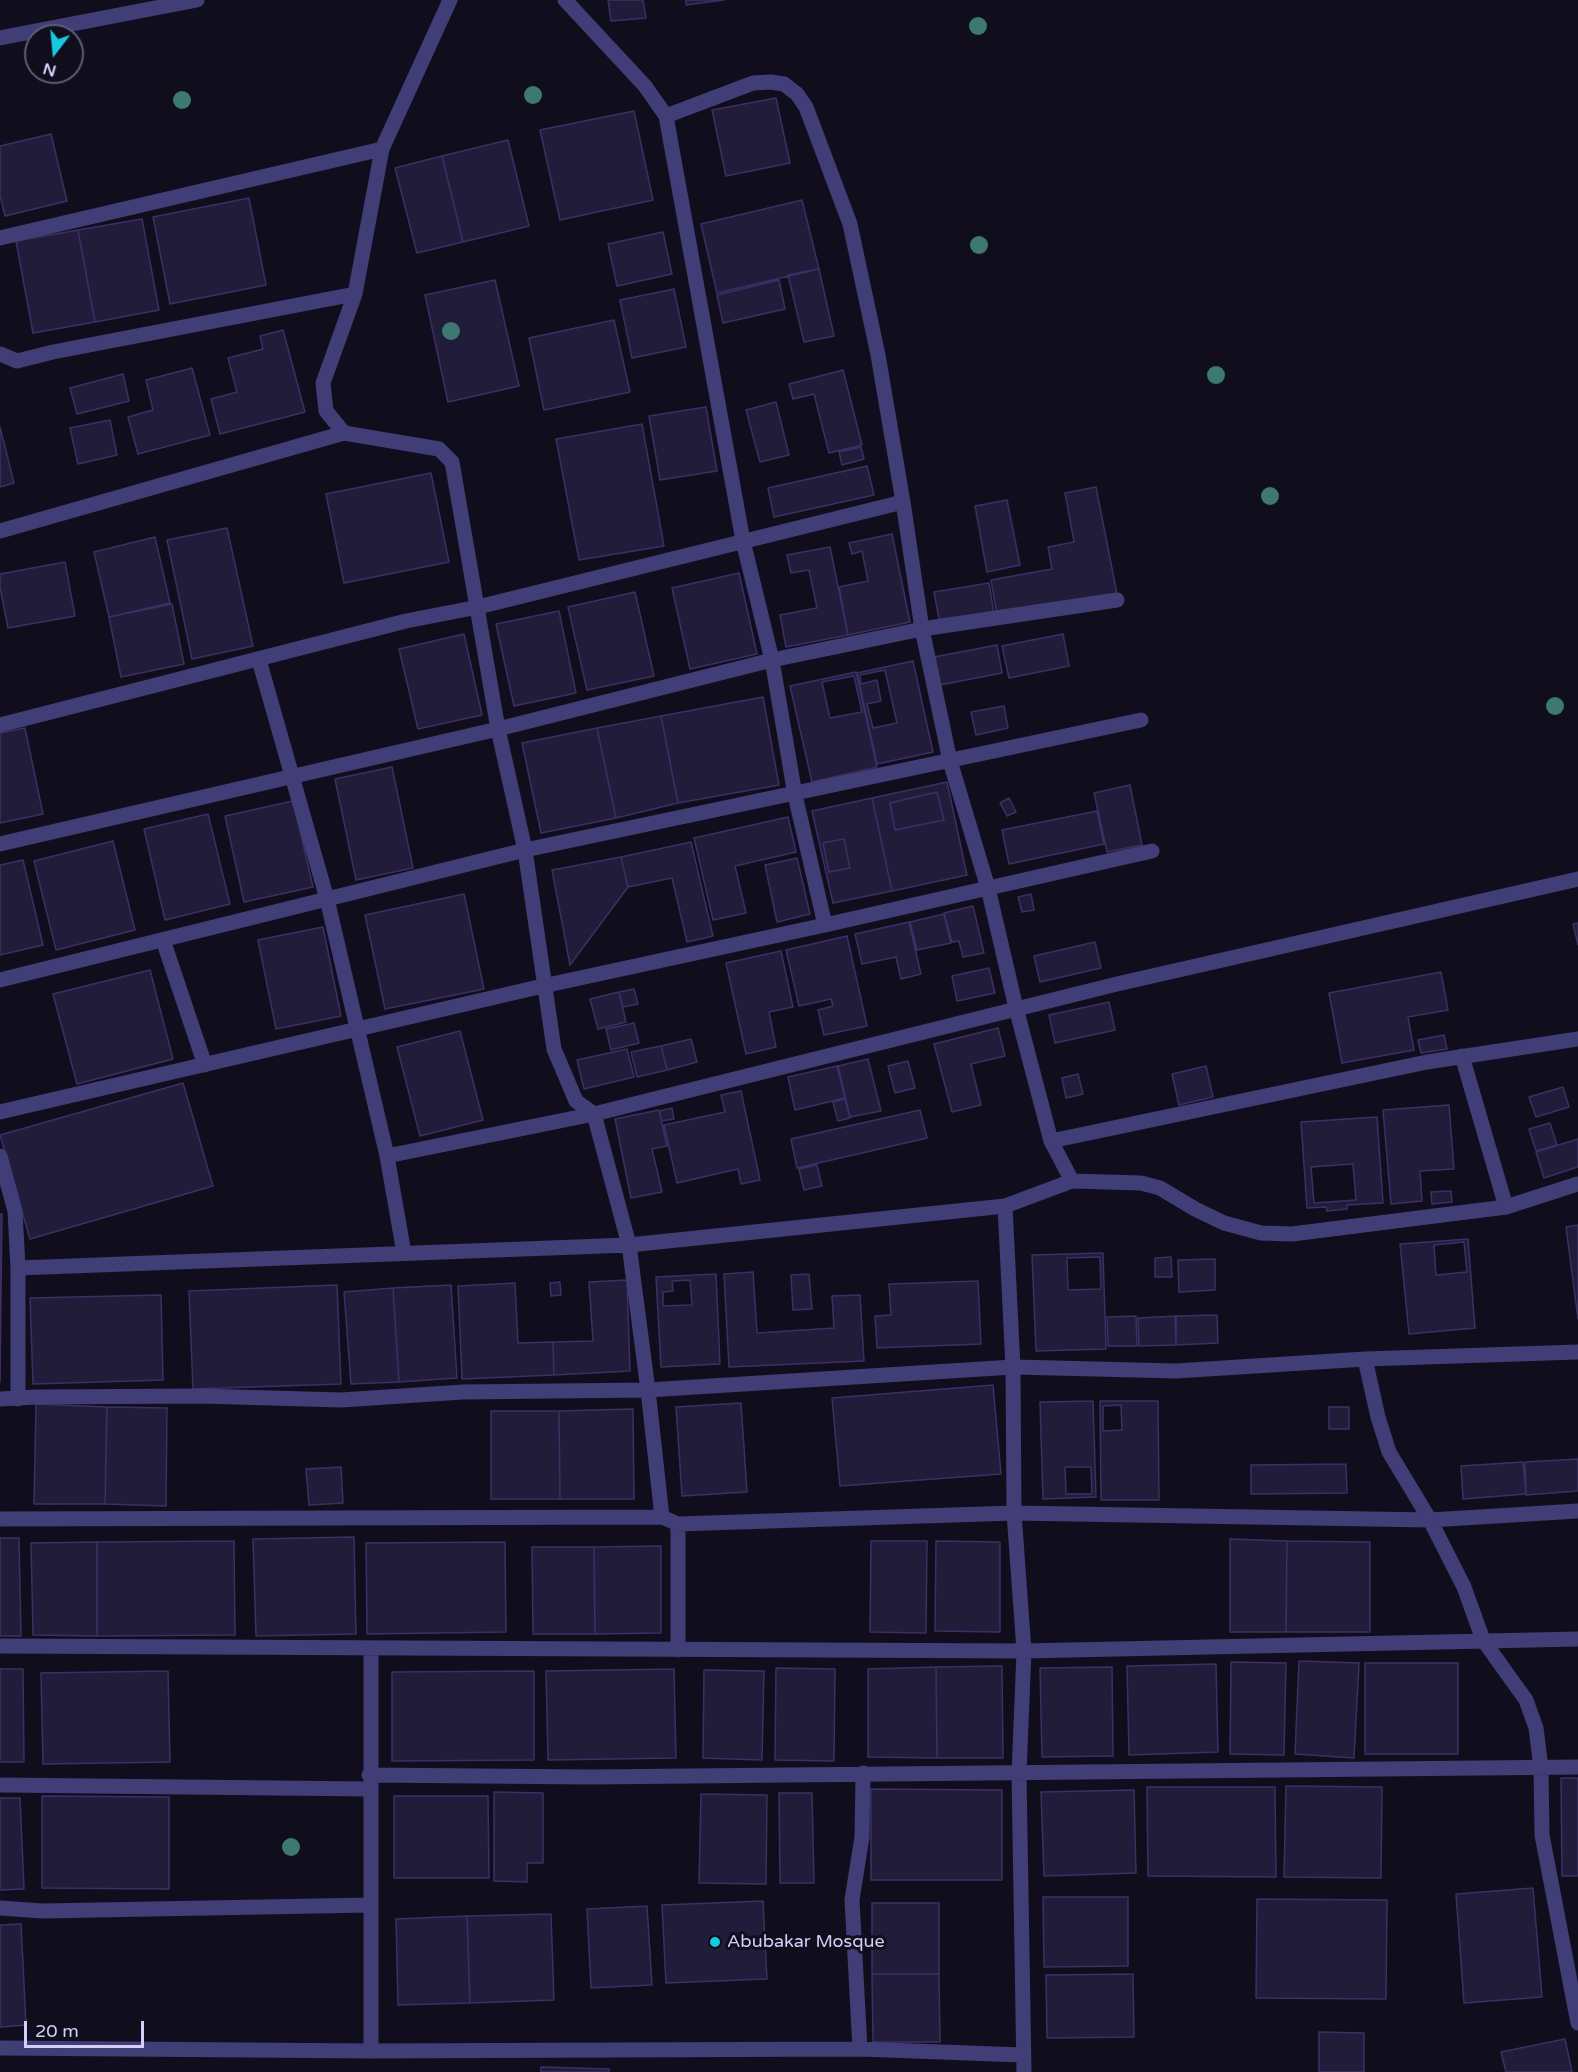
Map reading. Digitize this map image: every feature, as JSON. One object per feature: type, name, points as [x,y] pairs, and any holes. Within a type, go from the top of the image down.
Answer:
[{"type":"street","points":[[0,38],[197,0]]},
{"type":"street","points":[[344,433],[327,411],[323,383],[355,294],[382,149],[450,0]]},
{"type":"street","points":[[565,0],[645,86],[666,116],[743,541],[772,660],[795,795],[825,925]]},
{"type":"street","points":[[666,116],[753,83],[784,84],[797,94],[806,107],[850,224],[878,355],[922,629],[950,761],[988,888],[1016,1008],[1051,1141],[1072,1181]]},
{"type":"street","points":[[0,238],[382,149]]},
{"type":"street","points":[[0,354],[17,361],[53,352],[355,294]]},
{"type":"street","points":[[0,531],[344,433],[439,449],[452,462],[498,729],[525,850],[543,986],[554,1049],[576,1101],[594,1114],[629,1245],[662,1517]]},
{"type":"street","points":[[0,725],[406,621],[478,607],[903,502]]},
{"type":"street","points":[[0,844],[498,729],[772,660],[922,629],[1117,600]]},
{"type":"street","points":[[259,660],[327,899],[387,1156],[404,1253]]},
{"type":"street","points":[[0,980],[525,850],[795,795],[1141,720]]},
{"type":"street","points":[[0,1112],[543,986],[1152,851]]},
{"type":"street","points":[[387,1156],[594,1114],[1016,1008],[1578,879]]},
{"type":"street","points":[[163,939],[205,1065]]},
{"type":"street","points":[[1051,1141],[1427,1062],[1578,1039]]},
{"type":"street","points":[[1462,1056],[1506,1207]]},
{"type":"street","points":[[0,1156],[3,1178],[15,1211],[18,1268],[18,1400]]},
{"type":"street","points":[[18,1268],[629,1245],[1005,1206],[1072,1181],[1141,1183],[1160,1188],[1224,1223],[1260,1233],[1292,1234],[1506,1207],[1578,1184]]},
{"type":"street","points":[[1005,1206],[1012,1367],[1014,1513],[1024,1651],[1018,1774],[1024,2072]]},
{"type":"street","points":[[0,1399],[201,1396],[341,1400],[463,1392],[648,1390],[1012,1367],[1176,1371],[1365,1359],[1578,1352]]},
{"type":"street","points":[[1365,1359],[1378,1417],[1389,1452],[1430,1520],[1464,1587],[1483,1640],[1526,1700],[1536,1728],[1541,1768],[1542,1835],[1578,2023]]},
{"type":"street","points":[[0,1519],[662,1517],[678,1524],[1014,1513],[1430,1520],[1578,1511]]},
{"type":"street","points":[[678,1524],[678,1650]]},
{"type":"street","points":[[0,1646],[1024,1651],[1578,1639]]},
{"type":"street","points":[[371,1649],[371,2051]]},
{"type":"street","points":[[0,1785],[370,1782],[863,1773],[1018,1774],[1578,1767]]},
{"type":"street","points":[[860,2049],[852,1900],[862,1837],[863,1773]]},
{"type":"street","points":[[0,1908],[42,1911],[371,1905]]},
{"type":"street","points":[[0,2048],[371,2051],[860,2049],[1022,2055]]},
{"type":"building","points":[[608,0],[643,0],[646,18],[611,21]]},
{"type":"building","points":[[686,0],[724,0],[686,5]]},
{"type":"building","points":[[776,98],[790,163],[726,176],[712,110]]},
{"type":"building","points":[[634,111],[653,200],[560,220],[540,130]]},
{"type":"building","points":[[51,134],[67,201],[5,216],[0,195],[0,146]]},
{"type":"building","points":[[508,140],[529,226],[463,242],[442,156]]},
{"type":"building","points":[[442,156],[463,242],[417,253],[395,168]]},
{"type":"building","points":[[249,198],[266,285],[170,304],[153,217]]},
{"type":"building","points":[[802,200],[819,269],[717,293],[701,224]]},
{"type":"building","points":[[142,219],[159,310],[95,322],[78,230]]},
{"type":"building","points":[[78,230],[95,322],[33,333],[16,241]]},
{"type":"building","points":[[663,232],[672,274],[617,286],[608,244]]},
{"type":"building","points":[[819,269],[834,336],[804,342],[788,275]]},
{"type":"building","points":[[495,280],[519,386],[448,402],[425,295]]},
{"type":"building","points":[[779,280],[785,309],[723,323],[717,295]]},
{"type":"building","points":[[674,289],[686,347],[632,358],[620,300]]},
{"type":"building","points":[[614,320],[630,392],[544,410],[529,338]]},
{"type":"building","points":[[283,330],[305,412],[220,434],[211,399],[237,392],[228,358],[263,349],[260,336]]},
{"type":"building","points":[[192,368],[210,435],[138,454],[128,417],[153,410],[146,380]]},
{"type":"building","points":[[843,370],[862,445],[829,453],[814,394],[793,399],[789,384]]},
{"type":"building","points":[[123,374],[129,401],[77,414],[70,388]]},
{"type":"building","points":[[776,402],[789,455],[760,462],[746,410]]},
{"type":"building","points":[[706,407],[717,471],[660,480],[649,416]]},
{"type":"building","points":[[110,420],[117,455],[78,464],[70,428]]},
{"type":"building","points":[[642,424],[664,546],[579,560],[556,439]]},
{"type":"building","points":[[0,427],[14,483],[0,487]]},
{"type":"building","points":[[861,447],[864,459],[842,465],[839,452]]},
{"type":"building","points":[[867,466],[874,495],[774,517],[768,488]]},
{"type":"building","points":[[431,473],[449,562],[344,583],[326,494]]},
{"type":"building","points":[[1096,487],[1117,594],[997,615],[991,580],[1052,569],[1048,547],[1074,542],[1065,493]]},
{"type":"building","points":[[1007,500],[1020,565],[987,572],[975,506]]},
{"type":"building","points":[[227,528],[253,646],[192,659],[167,540]]},
{"type":"building","points":[[892,534],[910,622],[848,635],[839,587],[868,581],[862,551],[852,554],[849,543]]},
{"type":"building","points":[[155,537],[170,603],[109,617],[94,552]]},
{"type":"building","points":[[830,547],[848,635],[786,647],[780,615],[817,608],[809,570],[791,573],[787,555]]},
{"type":"building","points":[[65,562],[75,616],[8,628],[0,587],[0,574]]},
{"type":"building","points":[[739,573],[757,654],[690,669],[672,588]]},
{"type":"building","points":[[989,583],[994,614],[940,624],[934,592]]},
{"type":"building","points":[[635,592],[654,676],[587,690],[568,607]]},
{"type":"building","points":[[172,604],[184,664],[121,677],[109,617]]},
{"type":"building","points":[[559,611],[576,693],[514,706],[496,624]]},
{"type":"building","points":[[464,634],[482,715],[418,729],[399,649]]},
{"type":"building","points":[[1063,634],[1069,666],[1009,678],[1002,646]]},
{"type":"building","points":[[997,645],[1002,673],[940,685],[934,657]]},
{"type":"building","points":[[913,661],[933,752],[877,764],[857,673]],"holes":[[[885,670],[897,723],[873,728],[867,704],[881,701],[877,680],[861,684],[860,675]]]},
{"type":"building","points":[[856,672],[877,767],[812,782],[790,686]],"holes":[[[854,676],[862,712],[830,718],[822,682]]]},
{"type":"building","points":[[763,697],[779,785],[678,803],[661,716]]},
{"type":"building","points":[[1004,706],[1008,728],[976,735],[971,712]]},
{"type":"building","points":[[661,716],[678,803],[616,818],[597,728]]},
{"type":"building","points":[[25,728],[43,814],[0,823],[0,733]]},
{"type":"building","points":[[597,728],[616,818],[541,833],[522,743]]},
{"type":"building","points":[[392,767],[413,868],[356,880],[335,779]]},
{"type":"building","points":[[947,782],[967,875],[892,891],[872,798]],"holes":[[[937,792],[944,820],[895,830],[890,803]]]},
{"type":"building","points":[[1130,785],[1142,845],[1107,852],[1094,793]]},
{"type":"building","points":[[937,792],[944,820],[895,830],[890,803]]},
{"type":"building","points":[[872,798],[892,891],[833,903],[812,811]],"holes":[[[844,839],[850,868],[829,872],[823,843]]]},
{"type":"building","points":[[1009,798],[1016,812],[1007,816],[1000,803]]},
{"type":"building","points":[[293,801],[313,887],[244,902],[225,816]]},
{"type":"building","points":[[1097,811],[1104,844],[1009,864],[1002,830]]},
{"type":"building","points":[[208,814],[230,904],[165,920],[144,829]]},
{"type":"building","points":[[788,817],[796,852],[735,866],[746,913],[713,920],[694,838]]},
{"type":"building","points":[[844,839],[850,868],[829,872],[823,843]]},
{"type":"building","points":[[113,841],[135,930],[56,950],[34,861]]},
{"type":"building","points":[[691,842],[713,936],[687,942],[672,878],[628,887],[621,857]]},
{"type":"building","points":[[621,857],[628,887],[570,965],[552,870]]},
{"type":"building","points":[[797,858],[810,914],[777,922],[765,865]]},
{"type":"building","points":[[23,860],[43,945],[0,955],[0,865]]},
{"type":"building","points":[[464,894],[484,989],[385,1009],[365,915]]},
{"type":"building","points":[[1031,894],[1034,910],[1022,912],[1018,897]]},
{"type":"building","points":[[973,906],[984,953],[963,957],[959,941],[952,942],[944,913]]},
{"type":"building","points":[[944,914],[951,943],[917,950],[910,922]]},
{"type":"building","points":[[909,922],[921,974],[901,979],[896,957],[862,964],[855,934]]},
{"type":"building","points":[[1578,923],[1578,945],[1573,924]]},
{"type":"building","points":[[323,927],[341,1016],[276,1029],[258,940]]},
{"type":"building","points":[[847,936],[867,1026],[824,1035],[818,1010],[833,1006],[831,999],[799,1006],[786,950]]},
{"type":"building","points":[[1095,942],[1101,968],[1040,982],[1034,956]]},
{"type":"building","points":[[781,951],[793,1007],[769,1012],[776,1047],[746,1054],[726,963]]},
{"type":"building","points":[[989,968],[995,993],[957,1001],[952,976]]},
{"type":"building","points":[[150,970],[173,1059],[77,1084],[53,994]]},
{"type":"building","points":[[1441,972],[1448,1010],[1408,1017],[1414,1050],[1342,1063],[1329,993]]},
{"type":"building","points":[[634,989],[638,1004],[623,1007],[619,992]]},
{"type":"building","points":[[619,992],[626,1022],[598,1029],[590,999]]},
{"type":"building","points":[[1109,1002],[1115,1030],[1055,1043],[1049,1015]]},
{"type":"building","points":[[634,1023],[639,1043],[611,1050],[606,1029]]},
{"type":"building","points":[[998,1028],[1005,1056],[971,1064],[981,1105],[952,1112],[934,1044]]},
{"type":"building","points":[[460,1031],[483,1120],[420,1136],[397,1047]]},
{"type":"building","points":[[1444,1035],[1447,1049],[1421,1053],[1418,1040]]},
{"type":"building","points":[[691,1039],[697,1062],[667,1070],[661,1046]]},
{"type":"building","points":[[661,1046],[667,1070],[637,1077],[631,1052]]},
{"type":"building","points":[[627,1049],[634,1077],[584,1089],[577,1060]]},
{"type":"building","points":[[868,1059],[881,1111],[850,1117],[838,1066]]},
{"type":"building","points":[[908,1061],[915,1088],[895,1093],[888,1066]]},
{"type":"building","points":[[837,1066],[845,1098],[795,1110],[788,1077]]},
{"type":"building","points":[[1206,1066],[1213,1097],[1179,1105],[1172,1074]]},
{"type":"building","points":[[1078,1074],[1083,1094],[1066,1098],[1062,1078]]},
{"type":"building","points":[[183,1083],[213,1186],[30,1239],[0,1135]]},
{"type":"building","points":[[1563,1087],[1569,1107],[1536,1117],[1529,1097]]},
{"type":"building","points":[[741,1091],[760,1180],[741,1184],[738,1169],[677,1183],[664,1125],[725,1112],[721,1095]]},
{"type":"building","points":[[845,1099],[850,1118],[838,1121],[833,1102]]},
{"type":"building","points":[[1449,1105],[1454,1169],[1420,1171],[1422,1201],[1391,1204],[1383,1110]]},
{"type":"building","points":[[672,1108],[674,1119],[661,1121],[660,1111]]},
{"type":"building","points":[[659,1110],[667,1146],[652,1149],[662,1192],[631,1198],[615,1119]]},
{"type":"building","points":[[920,1110],[927,1138],[797,1168],[791,1139]]},
{"type":"building","points":[[1377,1117],[1383,1203],[1347,1205],[1347,1209],[1327,1211],[1326,1207],[1307,1208],[1301,1122]],"holes":[[[1353,1164],[1356,1200],[1314,1203],[1311,1167]]]},
{"type":"building","points":[[1550,1123],[1557,1145],[1536,1151],[1529,1129]]},
{"type":"building","points":[[1578,1139],[1578,1167],[1544,1178],[1536,1152]]},
{"type":"building","points":[[817,1165],[822,1186],[804,1190],[799,1169]]},
{"type":"building","points":[[1451,1191],[1452,1202],[1432,1204],[1431,1192]]},
{"type":"building","points":[[0,1214],[2,1214],[0,1382]]},
{"type":"building","points":[[1578,1225],[1578,1319],[1566,1227]]},
{"type":"building","points":[[1468,1239],[1475,1328],[1409,1334],[1400,1244]],"holes":[[[1464,1242],[1467,1272],[1436,1275],[1434,1245]]]},
{"type":"building","points":[[1103,1253],[1106,1349],[1036,1351],[1032,1255]],"holes":[[[1100,1257],[1101,1289],[1068,1290],[1067,1258]]]},
{"type":"building","points":[[1171,1257],[1172,1277],[1155,1277],[1155,1258]]},
{"type":"building","points":[[1215,1259],[1215,1290],[1179,1292],[1178,1260]]},
{"type":"building","points":[[753,1272],[757,1333],[834,1328],[832,1296],[860,1295],[864,1361],[729,1367],[724,1274]]},
{"type":"building","points":[[716,1274],[720,1364],[661,1367],[656,1277]],"holes":[[[690,1280],[692,1305],[663,1306],[663,1292],[673,1291],[672,1281]]]},
{"type":"building","points":[[809,1274],[812,1309],[793,1310],[791,1275]]},
{"type":"building","points":[[627,1280],[630,1371],[554,1375],[553,1342],[593,1341],[589,1282]]},
{"type":"building","points":[[978,1281],[981,1344],[877,1348],[875,1316],[891,1315],[889,1284]]},
{"type":"building","points":[[560,1282],[561,1295],[551,1296],[550,1283]]},
{"type":"building","points":[[515,1283],[518,1343],[553,1342],[554,1375],[462,1379],[458,1286]]},
{"type":"building","points":[[337,1285],[341,1384],[193,1389],[189,1291]]},
{"type":"building","points":[[451,1285],[457,1378],[399,1382],[393,1288]]},
{"type":"building","points":[[393,1288],[399,1382],[351,1384],[344,1292]]},
{"type":"building","points":[[161,1295],[163,1380],[33,1384],[30,1298]]},
{"type":"building","points":[[1217,1315],[1218,1343],[1176,1345],[1176,1316]]},
{"type":"building","points":[[1136,1316],[1137,1346],[1108,1346],[1107,1317]]},
{"type":"building","points":[[1175,1316],[1176,1345],[1139,1346],[1138,1318]]},
{"type":"building","points":[[993,1385],[1001,1474],[840,1486],[832,1398]]},
{"type":"building","points":[[1093,1401],[1096,1497],[1043,1499],[1040,1402]],"holes":[[[1065,1467],[1091,1467],[1092,1494],[1066,1494]]]},
{"type":"building","points":[[1100,1401],[1158,1401],[1159,1500],[1101,1500]],"holes":[[[1121,1405],[1122,1430],[1103,1431],[1103,1406]]]},
{"type":"building","points":[[741,1403],[747,1492],[682,1496],[676,1407]]},
{"type":"building","points":[[36,1404],[107,1407],[105,1504],[34,1504]]},
{"type":"building","points":[[107,1407],[167,1408],[166,1506],[105,1504]]},
{"type":"building","points":[[1329,1407],[1349,1407],[1349,1429],[1329,1429]]},
{"type":"building","points":[[633,1409],[634,1499],[560,1499],[559,1411]]},
{"type":"building","points":[[491,1411],[559,1411],[560,1499],[491,1499]]},
{"type":"building","points":[[1578,1459],[1578,1491],[1526,1495],[1525,1462]]},
{"type":"building","points":[[1523,1462],[1526,1494],[1463,1499],[1461,1466]]},
{"type":"building","points":[[1346,1464],[1347,1493],[1251,1494],[1251,1465]]},
{"type":"building","points":[[341,1467],[343,1503],[309,1505],[306,1469]]},
{"type":"building","points":[[354,1537],[356,1634],[256,1636],[253,1539]]},
{"type":"building","points":[[0,1538],[19,1538],[21,1636],[0,1636]]},
{"type":"building","points":[[1230,1539],[1287,1541],[1286,1632],[1230,1632]]},
{"type":"building","points":[[234,1541],[235,1635],[97,1636],[97,1542]]},
{"type":"building","points":[[871,1541],[927,1541],[926,1633],[870,1632]]},
{"type":"building","points":[[936,1541],[1000,1542],[1000,1632],[935,1631]]},
{"type":"building","points":[[1287,1541],[1370,1542],[1370,1632],[1286,1632]]},
{"type":"building","points":[[97,1542],[97,1636],[33,1635],[31,1543]]},
{"type":"building","points":[[505,1542],[506,1632],[367,1634],[366,1543]]},
{"type":"building","points":[[661,1546],[661,1633],[595,1634],[594,1547]]},
{"type":"building","points":[[532,1547],[594,1547],[595,1634],[533,1634]]},
{"type":"building","points":[[1299,1661],[1359,1663],[1354,1758],[1295,1754]]},
{"type":"building","points":[[1231,1662],[1286,1663],[1284,1755],[1230,1754]]},
{"type":"building","points":[[1365,1663],[1458,1663],[1458,1754],[1365,1754]]},
{"type":"building","points":[[1216,1664],[1218,1752],[1129,1755],[1127,1666]]},
{"type":"building","points":[[1002,1666],[1003,1758],[937,1758],[936,1667]]},
{"type":"building","points":[[936,1667],[937,1758],[868,1757],[868,1669]]},
{"type":"building","points":[[1112,1667],[1113,1756],[1042,1757],[1040,1668]]},
{"type":"building","points":[[776,1668],[835,1669],[834,1761],[775,1760]]},
{"type":"building","points":[[0,1669],[23,1669],[24,1762],[0,1762]]},
{"type":"building","points":[[674,1669],[676,1758],[548,1760],[546,1671]]},
{"type":"building","points":[[704,1670],[764,1671],[762,1760],[703,1758]]},
{"type":"building","points":[[168,1671],[170,1762],[43,1764],[41,1673]]},
{"type":"building","points":[[534,1671],[534,1760],[392,1761],[392,1672]]},
{"type":"building","points":[[1561,1778],[1578,1778],[1578,1876],[1562,1876]]},
{"type":"building","points":[[1286,1786],[1382,1787],[1381,1878],[1284,1877]]},
{"type":"building","points":[[1147,1787],[1275,1787],[1276,1877],[1148,1876]]},
{"type":"building","points":[[871,1789],[1002,1790],[1002,1880],[871,1880]]},
{"type":"building","points":[[1134,1790],[1136,1873],[1044,1876],[1041,1792]]},
{"type":"building","points":[[494,1792],[543,1793],[543,1863],[527,1863],[527,1882],[494,1881]]},
{"type":"building","points":[[779,1793],[812,1793],[814,1883],[780,1883]]},
{"type":"building","points":[[701,1794],[767,1795],[766,1884],[699,1883]]},
{"type":"building","points":[[42,1796],[169,1797],[169,1889],[42,1888]]},
{"type":"building","points":[[394,1796],[488,1796],[489,1878],[394,1878]]},
{"type":"building","points":[[0,1798],[20,1798],[24,1889],[0,1890]]},
{"type":"building","points":[[1533,1888],[1542,1997],[1464,2003],[1456,1894]]},
{"type":"building","points":[[1043,1897],[1128,1897],[1128,1966],[1044,1967]]},
{"type":"building","points":[[1257,1899],[1387,1900],[1386,1999],[1256,1998]]},
{"type":"building","name":"Abubakar Mosque","points":[[763,1901],[767,1979],[666,1983],[662,1905]]},
{"type":"building","points":[[872,1903],[939,1903],[939,1974],[872,1974]]},
{"type":"building","points":[[647,1906],[652,1985],[591,1988],[587,1909]]},
{"type":"building","points":[[551,1914],[554,2000],[470,2003],[467,1916]]},
{"type":"building","points":[[467,1916],[470,2003],[398,2005],[396,1919]]},
{"type":"building","points":[[21,1924],[26,2025],[0,2027],[0,1925]]},
{"type":"building","points":[[872,1974],[939,1974],[940,2042],[873,2042]]},
{"type":"building","points":[[1133,1974],[1134,2037],[1047,2038],[1046,1975]]},
{"type":"building","points":[[1319,2032],[1364,2033],[1364,2072],[1319,2072]]},
{"type":"building","points":[[1565,2039],[1572,2072],[1506,2072],[1501,2052]]},
{"type":"building","points":[[541,2067],[609,2069],[609,2072],[541,2072]]},
{"type":"place","name":"Abubakar Mosque","points":[[715,1942]]}]
